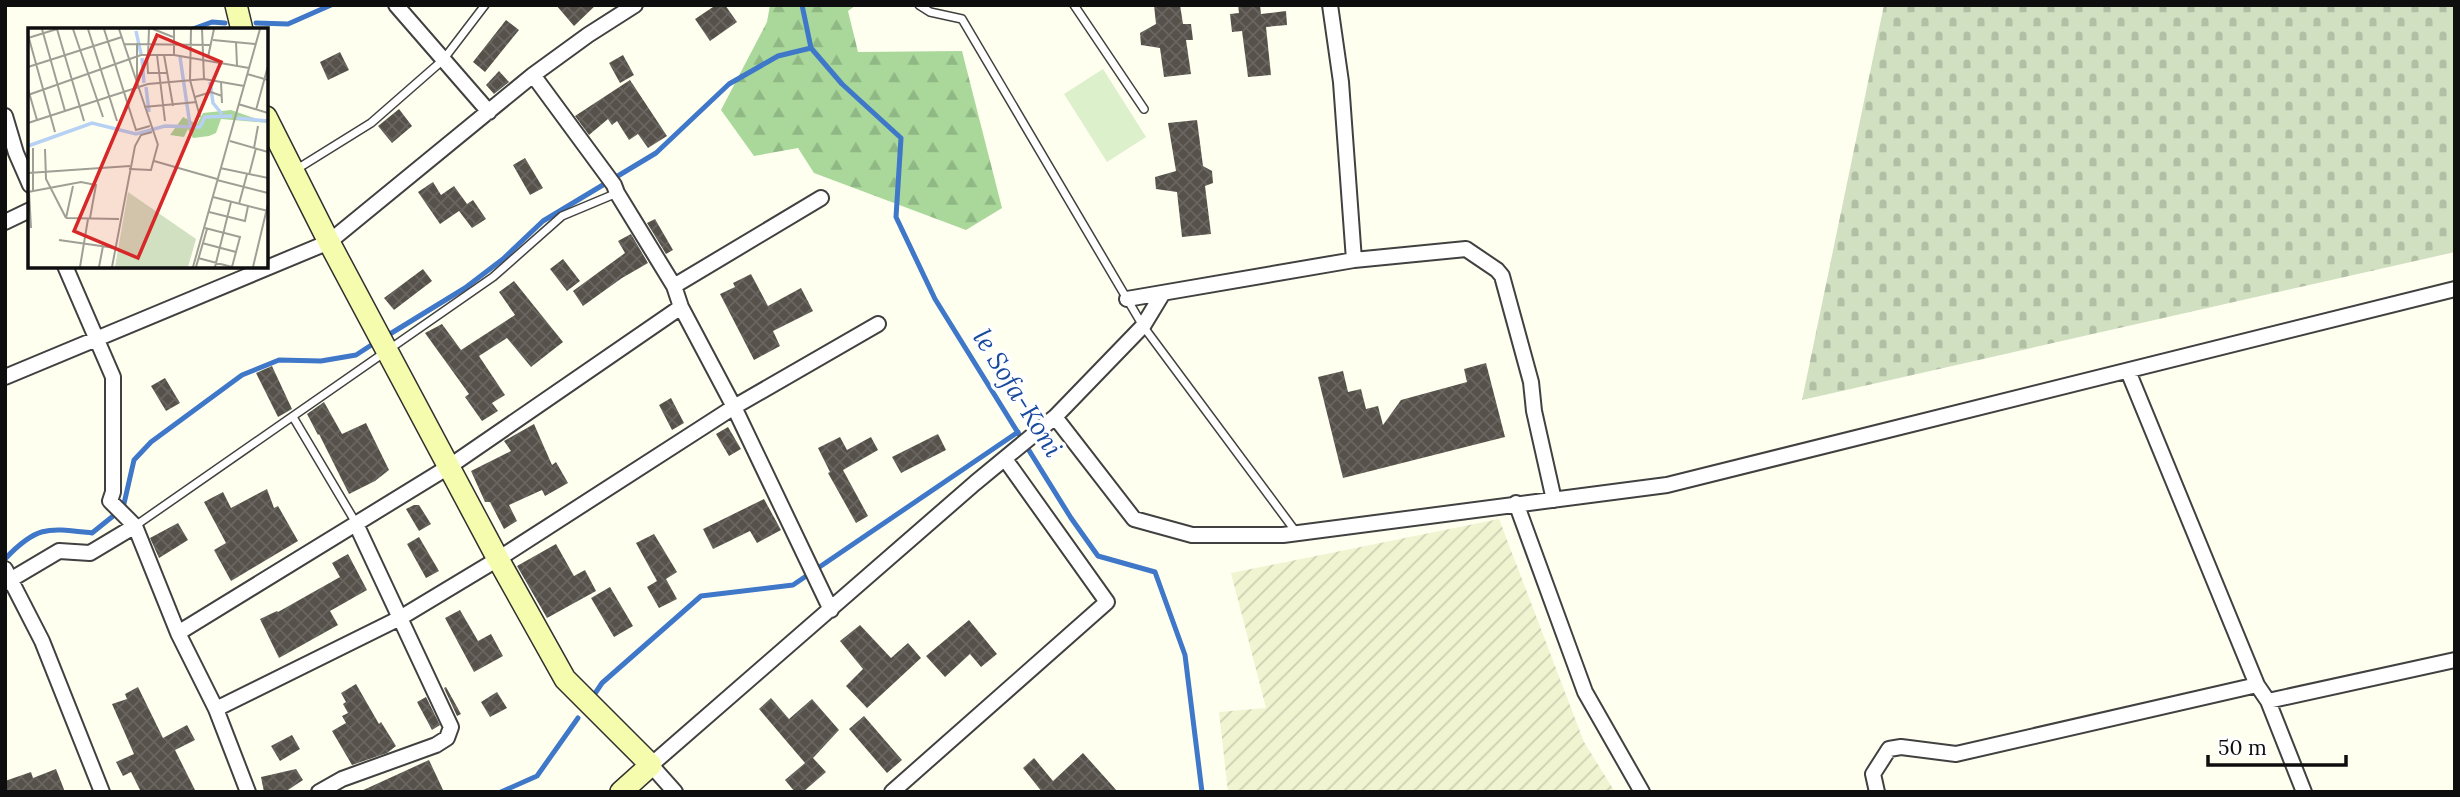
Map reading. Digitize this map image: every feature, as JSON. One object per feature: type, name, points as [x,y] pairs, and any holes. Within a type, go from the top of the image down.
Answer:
[{"type":"street","points":[[236,5],[242,28]]},
{"type":"street","points":[[396,5],[489,112]]},
{"type":"street","points":[[268,268],[329,242],[533,75],[635,5]]},
{"type":"street","points":[[1330,5],[1341,82],[1354,260]]},
{"type":"street","points":[[533,75],[606,172],[674,286],[681,307],[734,407],[831,610]]},
{"type":"street","points":[[5,116],[10,154],[28,182]]},
{"type":"street","points":[[268,121],[329,242],[565,680],[675,792]]},
{"type":"street","points":[[674,286],[821,198]]},
{"type":"street","points":[[5,222],[28,211]]},
{"type":"street","points":[[1127,299],[1354,260],[1466,249],[1502,276],[1531,382],[1534,411],[1554,500]]},
{"type":"street","points":[[66,268],[113,377],[113,492],[110,501],[130,521],[178,633],[216,709],[248,792]]},
{"type":"street","points":[[5,377],[267,268]]},
{"type":"street","points":[[1055,417],[1134,519],[1192,535],[1297,533],[1667,485],[2455,289]]},
{"type":"street","points":[[621,792],[1055,417],[1143,326],[1163,293]]},
{"type":"street","points":[[178,633],[450,467],[681,307]]},
{"type":"street","points":[[216,709],[400,618],[498,559],[734,407],[878,324]]},
{"type":"street","points":[[2128,371],[2304,792]]},
{"type":"street","points":[[892,792],[1107,602],[1005,459]]},
{"type":"street","points":[[1516,503],[1585,692],[1642,792]]},
{"type":"street","points":[[102,792],[42,641],[7,575],[59,551],[90,553],[130,521]]},
{"type":"street","points":[[319,792],[342,779],[436,745],[447,738],[451,727],[356,524]]},
{"type":"street","points":[[2267,701],[2455,660]]},
{"type":"street","points":[[1877,792],[1873,774],[1889,749],[1901,747],[1956,754],[2257,685]]},
{"type":"lane","points":[[293,172],[371,123],[443,60],[485,5]]},
{"type":"lane","points":[[919,5],[930,12],[962,19],[1143,326],[1297,533]]},
{"type":"lane","points":[[1074,5],[1144,109]]},
{"type":"lane","points":[[130,521],[293,417],[383,342],[493,277],[562,216],[615,189]]},
{"type":"lane","points":[[293,417],[356,524]]},
{"type":"green space","points":[[770,5],[856,5],[848,11],[858,52],[962,51],[1002,208],[966,230],[814,173],[798,148],[754,156],[721,110],[767,22]]},
{"type":"green space","points":[[1884,5],[2455,5],[2455,252],[1802,400]]},
{"type":"green space","points":[[1103,69],[1146,137],[1107,162],[1064,94]]},
{"type":"green space","points":[[1499,519],[1584,742],[1615,792],[1228,792],[1219,712],[1266,708],[1231,573]]},
{"type":"building","points":[[556,5],[596,5],[574,26]]},
{"type":"building","points":[[716,5],[725,5],[737,22],[710,41],[695,19]]},
{"type":"building","points":[[1154,5],[1180,5],[1183,24],[1191,24],[1193,40],[1186,40],[1191,74],[1164,77],[1160,48],[1141,45],[1140,33],[1156,24]]},
{"type":"building","points":[[1238,5],[1260,5],[1261,14],[1286,11],[1287,25],[1266,27],[1271,75],[1248,77],[1242,31],[1232,32],[1230,14],[1239,13]]},
{"type":"building","points":[[506,20],[519,30],[485,72],[473,62]]},
{"type":"building","points":[[340,52],[349,70],[328,80],[320,62]]},
{"type":"building","points":[[623,55],[634,75],[620,83],[609,63]]},
{"type":"building","points":[[499,71],[509,82],[494,94],[486,85]]},
{"type":"building","points":[[630,80],[667,136],[648,148],[638,134],[629,140],[617,121],[612,125],[608,119],[589,135],[575,116]]},
{"type":"building","points":[[399,109],[412,126],[392,143],[378,126]]},
{"type":"building","points":[[1197,120],[1203,166],[1212,171],[1213,183],[1205,186],[1211,234],[1182,237],[1177,192],[1156,189],[1155,177],[1176,171],[1168,123]]},
{"type":"building","points":[[525,158],[543,188],[530,195],[513,165]]},
{"type":"building","points":[[433,182],[441,195],[454,186],[467,204],[473,200],[486,219],[472,228],[459,211],[440,224],[418,192]]},
{"type":"building","points":[[655,219],[673,250],[666,254],[647,223]]},
{"type":"building","points":[[631,234],[648,263],[583,306],[573,291],[625,253],[618,241]]},
{"type":"building","points":[[563,259],[580,281],[567,291],[550,269]]},
{"type":"building","points":[[423,269],[432,281],[394,310],[384,298]]},
{"type":"building","points":[[751,274],[768,306],[801,288],[813,311],[773,331],[780,346],[754,360],[720,294],[735,287],[733,283]]},
{"type":"building","points":[[514,281],[563,342],[531,367],[507,338],[479,356],[505,395],[492,403],[498,411],[482,421],[465,397],[469,394],[425,333],[442,324],[461,350],[515,315],[499,292]]},
{"type":"building","points":[[1486,363],[1505,437],[1343,478],[1318,377],[1343,371],[1348,392],[1361,389],[1366,409],[1378,406],[1383,425],[1401,400],[1467,382],[1464,369]]},
{"type":"building","points":[[272,366],[292,409],[278,417],[256,373]]},
{"type":"building","points":[[165,378],[180,403],[166,411],[151,386]]},
{"type":"building","points":[[671,398],[684,423],[672,430],[659,405]]},
{"type":"building","points":[[324,402],[342,434],[366,423],[389,470],[375,481],[349,494],[307,414]]},
{"type":"building","points":[[534,424],[552,465],[556,462],[568,483],[545,496],[542,490],[509,505],[517,521],[504,529],[490,502],[485,502],[471,471],[511,451],[504,441]]},
{"type":"building","points":[[728,427],[741,449],[729,456],[716,434]]},
{"type":"building","points":[[938,434],[946,450],[901,473],[892,457]]},
{"type":"building","points":[[840,437],[847,450],[871,437],[878,450],[843,470],[868,516],[856,523],[828,473],[830,472],[818,448]]},
{"type":"building","points":[[267,489],[274,508],[278,506],[298,541],[231,581],[214,550],[226,543],[204,502],[223,492],[231,508]]},
{"type":"building","points":[[764,499],[781,530],[757,543],[750,531],[713,549],[703,529]]},
{"type":"building","points":[[419,505],[431,524],[419,531],[406,509]]},
{"type":"building","points":[[178,523],[188,540],[159,558],[150,538]]},
{"type":"building","points":[[654,534],[677,572],[666,579],[677,599],[659,608],[647,587],[657,581],[636,543]]},
{"type":"building","points":[[419,537],[439,571],[426,578],[407,544]]},
{"type":"building","points":[[556,544],[574,576],[585,570],[596,591],[547,618],[517,566]]},
{"type":"building","points":[[348,554],[367,590],[330,611],[338,625],[279,658],[260,619],[278,612],[340,577],[332,563]]},
{"type":"building","points":[[610,587],[633,626],[614,637],[591,598]]},
{"type":"building","points":[[460,610],[478,641],[491,634],[503,656],[474,672],[445,618]]},
{"type":"building","points":[[969,620],[997,654],[981,667],[970,654],[945,677],[926,656]]},
{"type":"building","points":[[860,625],[891,658],[908,643],[921,658],[867,708],[846,686],[863,669],[840,641]]},
{"type":"building","points":[[356,684],[379,724],[381,722],[396,746],[387,753],[352,765],[332,731],[346,723],[342,716],[348,713],[341,693]]},
{"type":"building","points":[[138,687],[163,738],[187,725],[195,740],[175,750],[196,792],[141,792],[131,772],[123,776],[116,762],[134,754],[112,704],[127,699],[125,694]]},
{"type":"building","points":[[446,687],[461,714],[457,716],[444,688]]},
{"type":"building","points":[[497,692],[507,708],[490,717],[481,702]]},
{"type":"building","points":[[426,697],[440,725],[432,730],[417,702]]},
{"type":"building","points":[[771,698],[789,719],[812,699],[839,730],[813,758],[826,772],[803,792],[795,792],[785,780],[805,763],[759,709]]},
{"type":"building","points":[[864,716],[902,760],[887,773],[849,729]]},
{"type":"building","points":[[292,735],[300,749],[280,761],[271,746]]},
{"type":"building","points":[[1083,753],[1118,792],[1042,792],[1023,768],[1034,758],[1053,781]]},
{"type":"building","points":[[429,760],[444,792],[359,792]]},
{"type":"building","points":[[56,769],[65,792],[5,792],[5,781],[31,772],[33,778]]},
{"type":"building","points":[[296,769],[303,780],[285,792],[264,792],[261,777]]},
{"type":"waterway","points":[[256,23],[288,24],[331,5]]},
{"type":"waterway","name":"le Sofa-Koni","points":[[802,5],[811,48],[842,84],[901,138],[896,217],[935,299],[1071,518],[1098,556],[1155,572],[1185,655],[1202,792]]},
{"type":"waterway","points":[[196,28],[212,22],[225,23]]},
{"type":"waterway","points":[[385,337],[465,288],[503,259],[543,221],[656,153],[729,84],[778,56],[811,48]]},
{"type":"waterway","points":[[5,559],[26,540],[44,531],[92,533],[123,508],[134,460],[151,442],[242,375],[279,360],[321,361],[356,355],[376,342]]},
{"type":"waterway","points":[[596,692],[602,683],[701,596],[793,585],[1018,432]]},
{"type":"waterway","points":[[501,792],[537,776],[578,718]]}]
